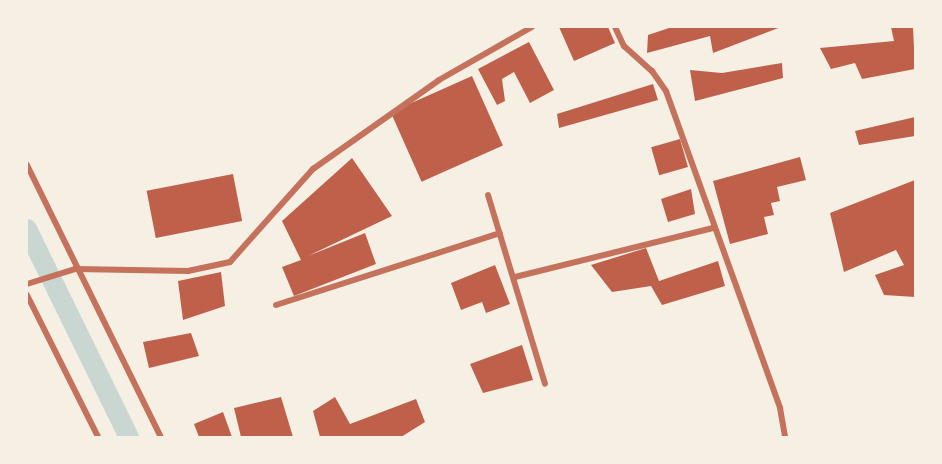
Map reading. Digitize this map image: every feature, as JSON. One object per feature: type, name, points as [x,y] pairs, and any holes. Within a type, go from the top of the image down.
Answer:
[{"type":"street","points":[[30,283],[75,268],[188,271],[230,262],[293,188],[314,169],[439,80],[532,27]]},
{"type":"street","points":[[615,27],[624,46],[652,72],[666,92],[713,228],[780,408],[785,437]]},
{"type":"street","points":[[27,165],[75,268],[161,437]]},
{"type":"street","points":[[488,195],[515,277],[545,384]]},
{"type":"street","points":[[515,277],[713,228]]},
{"type":"street","points":[[276,305],[500,233]]},
{"type":"street","points":[[27,295],[98,437]]},
{"type":"building","points":[[559,27],[608,27],[615,43],[574,61]]},
{"type":"building","points":[[672,27],[781,27],[713,53],[710,36],[647,53],[648,35]]},
{"type":"building","points":[[891,27],[913,27],[915,69],[862,79],[855,63],[831,69],[820,48],[894,41]]},
{"type":"building","points":[[529,42],[554,90],[530,103],[514,72],[502,79],[505,101],[497,105],[478,69]]},
{"type":"building","points":[[782,63],[783,78],[695,101],[690,70],[722,73]]},
{"type":"building","points":[[472,76],[503,145],[422,182],[391,112]]},
{"type":"building","points":[[653,84],[658,100],[559,128],[557,114]]},
{"type":"building","points":[[915,117],[915,136],[859,145],[855,131]]},
{"type":"building","points":[[680,139],[688,167],[659,175],[651,147]]},
{"type":"building","points":[[800,157],[806,180],[777,187],[780,201],[771,203],[774,215],[764,217],[768,234],[730,244],[713,181]]},
{"type":"building","points":[[352,158],[392,216],[308,256],[365,233],[376,264],[294,296],[282,267],[301,260],[282,221]]},
{"type":"building","points":[[233,174],[242,221],[156,238],[147,191]]},
{"type":"building","points":[[915,180],[915,297],[884,295],[875,275],[904,265],[896,250],[844,272],[830,213]]},
{"type":"building","points":[[691,189],[695,214],[668,222],[661,199]]},
{"type":"building","points":[[646,248],[659,281],[718,261],[725,286],[662,305],[651,286],[612,292],[591,265]]},
{"type":"building","points":[[495,265],[510,304],[486,313],[482,302],[461,310],[451,283]]},
{"type":"building","points":[[221,272],[225,306],[183,320],[178,281]]},
{"type":"building","points":[[191,333],[199,356],[149,368],[143,342]]},
{"type":"building","points":[[522,345],[533,380],[483,393],[470,364]]},
{"type":"building","points":[[281,397],[293,437],[241,437],[234,408]]},
{"type":"building","points":[[335,397],[350,424],[416,399],[425,422],[401,437],[320,437],[313,411]]},
{"type":"building","points":[[223,412],[232,437],[199,437],[194,424]]},
{"type":"waterway","points":[[27,229],[129,437]]}]
